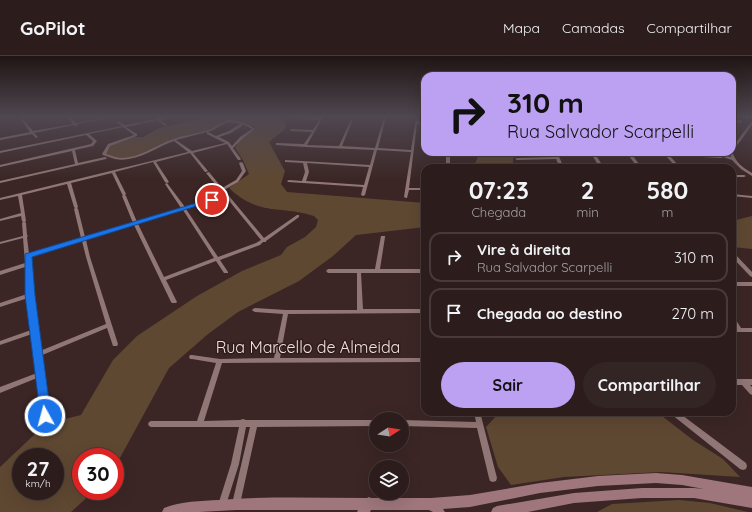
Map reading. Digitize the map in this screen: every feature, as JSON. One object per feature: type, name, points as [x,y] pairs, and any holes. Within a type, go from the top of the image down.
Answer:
[{"type":"main road","points":[[168,512],[191,508],[236,504],[366,508],[431,504],[470,501],[540,488],[598,481],[656,478],[682,480],[752,492]]},
{"type":"main road","points":[[497,512],[574,498],[642,493],[694,493],[752,502]]},
{"type":"main road","points":[[431,504],[437,508],[439,512]]},
{"type":"street","points":[[37,138],[41,143]]},
{"type":"street","points":[[0,152],[65,138]]},
{"type":"street","points":[[0,166],[94,144],[95,141],[92,138]]},
{"type":"street","points":[[127,138],[109,145],[104,154],[110,157],[122,158],[140,156],[172,140],[179,138]]},
{"type":"street","points":[[219,138],[228,142],[233,148],[244,170],[240,178],[222,190]]},
{"type":"street","points":[[233,148],[241,138]]},
{"type":"street","points":[[305,146],[309,138]]},
{"type":"street","points":[[340,147],[344,138]]},
{"type":"street","points":[[363,195],[379,138]]},
{"type":"street","points":[[406,197],[414,138]]},
{"type":"street","points":[[175,141],[191,152],[264,241]]},
{"type":"street","points":[[0,200],[228,142]]},
{"type":"street","points":[[277,144],[412,151]]},
{"type":"street","points":[[73,150],[77,164]]},
{"type":"street","points":[[668,156],[676,164]]},
{"type":"street","points":[[672,160],[673,156]]},
{"type":"street","points":[[715,156],[721,157]]},
{"type":"street","points":[[734,156],[752,175]]},
{"type":"street","points":[[0,182],[105,158]]},
{"type":"street","points":[[516,159],[558,158],[560,164]]},
{"type":"street","points":[[132,159],[136,165]]},
{"type":"street","points":[[154,161],[226,272]]},
{"type":"street","points":[[286,161],[371,166]]},
{"type":"street","points":[[304,181],[307,172],[305,162]]},
{"type":"street","points":[[113,171],[136,224],[174,302]]},
{"type":"street","points":[[736,176],[744,176]]},
{"type":"street","points":[[290,181],[365,186]]},
{"type":"street","points":[[69,183],[85,239],[88,257],[115,344]]},
{"type":"street","points":[[407,189],[421,189]]},
{"type":"street","points":[[20,195],[26,236],[34,331],[45,416]]},
{"type":"street","points":[[0,269],[85,239],[226,196]]},
{"type":"street","points":[[736,196],[752,197]]},
{"type":"street","points":[[745,196],[752,203]]},
{"type":"street","points":[[0,220],[22,214]]},
{"type":"street","points":[[163,279],[264,241],[298,216]]},
{"type":"street","points":[[0,243],[26,236]]},
{"type":"street","points":[[377,270],[383,236]]},
{"type":"street","points":[[736,258],[752,275]]},
{"type":"street","points":[[0,273],[28,260]]},
{"type":"street","points":[[328,271],[421,271]]},
{"type":"street","points":[[359,271],[360,311]]},
{"type":"street","points":[[736,284],[752,284]]},
{"type":"street","points":[[0,305],[30,295]]},
{"type":"street","points":[[255,310],[286,312],[421,311]]},
{"type":"street","points":[[277,360],[286,312]]},
{"type":"street","points":[[38,354],[110,325]]},
{"type":"street","points":[[736,325],[739,330],[752,330]]},
{"type":"street","points":[[0,344],[34,331]]},
{"type":"street","name":"Rua Marcello de Almeida","points":[[192,358],[220,361],[421,360]]},
{"type":"street","points":[[200,423],[220,361]]},
{"type":"street","points":[[0,390],[40,374]]},
{"type":"street","points":[[736,382],[752,382]]},
{"type":"street","points":[[744,382],[752,392]]},
{"type":"street","points":[[478,416],[479,425],[484,435],[494,478]]},
{"type":"street","points":[[678,416],[743,466]]},
{"type":"street","points":[[222,505],[235,464],[243,422]]},
{"type":"street","points":[[151,424],[243,422],[369,423]]},
{"type":"street","points":[[236,504],[254,422]]},
{"type":"street","points":[[409,423],[479,425]]},
{"type":"shaded area","points":[[129,138],[175,138],[129,158],[113,158],[104,154],[109,145]]},
{"type":"shaded area","points":[[241,138],[274,138],[269,142],[285,171],[281,184],[287,192],[421,203],[421,227],[356,235],[333,256],[299,281],[238,312],[208,334],[169,368],[124,450],[124,448],[72,448],[72,500],[84,500],[71,512],[0,512],[0,467],[12,456],[12,500],[64,500],[64,448],[20,448],[36,433],[61,420],[81,415],[113,360],[137,336],[197,296],[242,271],[281,255],[287,247],[305,237],[316,227],[318,220],[314,216],[261,207],[240,197],[229,188],[249,174],[243,160],[235,148]]},
{"type":"shaded area","points":[[478,156],[518,156],[513,158],[513,164],[475,164]]},
{"type":"shaded area","points":[[752,216],[752,249],[736,247],[736,220]]},
{"type":"shaded area","points":[[496,416],[662,416],[693,440],[723,459],[740,477],[661,472],[564,477],[511,485],[498,467],[486,427]]},
{"type":"shaded area","points":[[679,500],[710,503],[748,512],[597,512],[612,504]]},
{"type":"route","points":[[45,416],[30,295],[28,256],[212,200]]}]
